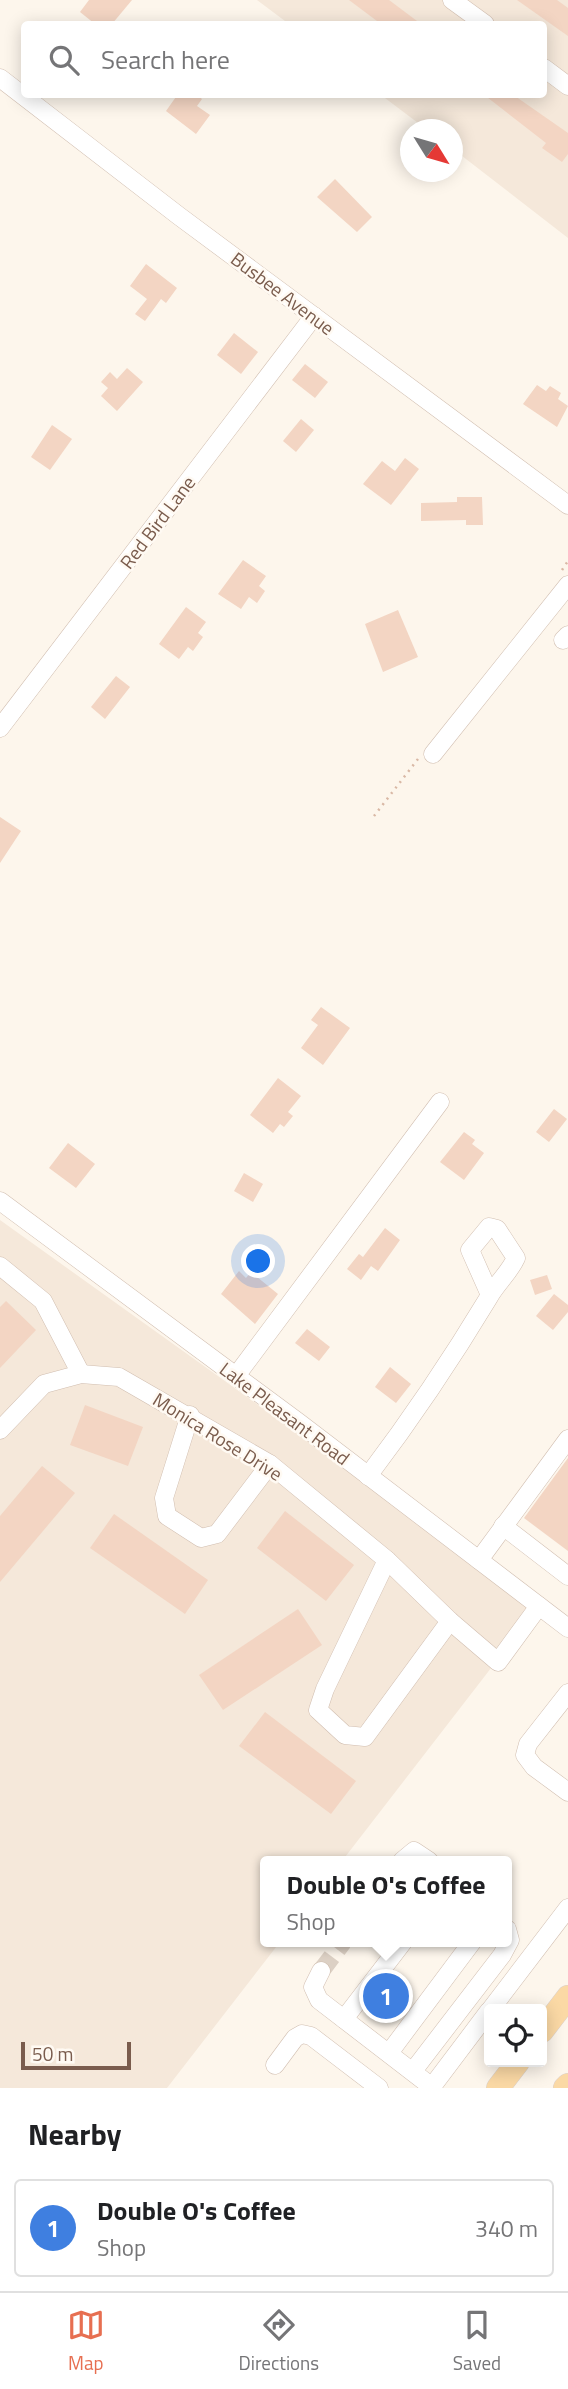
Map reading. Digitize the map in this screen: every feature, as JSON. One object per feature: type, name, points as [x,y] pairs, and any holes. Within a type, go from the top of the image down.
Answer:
[{"type":"main road","points":[[547,2024],[568,1997]]},
{"type":"main road","points":[[498,2088],[514,2067]]},
{"type":"street","points":[[452,0],[481,21]]},
{"type":"street","points":[[547,70],[568,86]]},
{"type":"street","name":"Busbee Avenue","points":[[0,78],[21,94]]},
{"type":"street","name":"Busbee Avenue","points":[[26,98],[568,505]]},
{"type":"street","name":"Red Bird Lane","points":[[0,728],[314,316]]},
{"type":"street","points":[[433,754],[568,585]]},
{"type":"street","points":[[236,1376],[440,1102]]},
{"type":"street","name":"Lake Pleasant Road","points":[[0,1201],[568,1628]]},
{"type":"street","points":[[0,1266],[43,1301],[81,1374]]},
{"type":"street","points":[[368,1476],[425,1402],[490,1296]]},
{"type":"street","name":"Monica Rose Drive","points":[[0,1430],[44,1384],[81,1374],[119,1377],[190,1415],[270,1464],[387,1560],[450,1622],[498,1662],[538,1606]]},
{"type":"street","points":[[190,1415],[164,1498],[167,1517],[201,1538],[217,1534],[270,1464]]},
{"type":"street","points":[[479,1560],[568,1438]]},
{"type":"street","points":[[503,1526],[568,1576]]},
{"type":"street","points":[[387,1560],[318,1710],[345,1735],[365,1737],[450,1622]]},
{"type":"street","points":[[568,1693],[528,1744],[525,1755],[534,1767],[568,1792]]},
{"type":"street","points":[[406,1856],[414,1851],[422,1856]]},
{"type":"street","points":[[495,2004],[568,1908]]},
{"type":"street","points":[[344,2019],[399,1947]]},
{"type":"street","points":[[389,2053],[468,1947]]},
{"type":"street","points":[[413,2071],[506,1947]]},
{"type":"street","points":[[321,1971],[314,1983],[315,1994],[431,2087],[484,2018]]},
{"type":"street","points":[[275,2064],[295,2038],[302,2034],[310,2035],[379,2088]]},
{"type":"shaded area","points":[[257,0],[568,0],[568,238],[463,157],[463,119],[413,119],[385,98],[547,98],[547,21],[285,21]]},
{"type":"shaded area","points":[[0,1220],[539,1606],[346,1856],[260,1856],[260,1947],[276,1947],[167,2088],[0,2088]]},
{"type":"building","points":[[89,0],[132,0],[114,21],[91,21],[80,12]]},
{"type":"building","points":[[349,0],[389,0],[417,21],[377,21]]},
{"type":"building","points":[[517,0],[557,0],[568,8],[568,36]]},
{"type":"building","points":[[175,98],[201,98],[197,106],[210,115],[196,134],[166,111]]},
{"type":"building","points":[[488,98],[518,98],[568,133],[568,154],[562,162],[542,148],[546,143]]},
{"type":"building","points":[[335,179],[372,217],[357,232],[317,197]]},
{"type":"building","points":[[146,264],[177,288],[166,303],[161,299],[145,321],[135,314],[147,299],[130,286]]},
{"type":"building","points":[[234,333],[258,352],[241,374],[217,355]]},
{"type":"building","points":[[305,364],[328,382],[315,398],[292,380]]},
{"type":"building","points":[[127,368],[143,382],[117,411],[101,396],[108,388],[101,382],[110,372],[117,379]]},
{"type":"building","points":[[537,385],[546,391],[550,386],[561,393],[558,399],[568,406],[557,427],[523,404]]},
{"type":"building","points":[[301,419],[314,430],[296,452],[283,441]]},
{"type":"building","points":[[52,425],[72,439],[50,470],[31,457]]},
{"type":"building","points":[[405,458],[419,469],[391,505],[363,484],[382,461],[395,471]]},
{"type":"building","points":[[457,497],[482,497],[483,525],[466,525],[466,520],[421,521],[421,503],[457,502]]},
{"type":"building","points":[[243,560],[266,576],[259,586],[265,591],[257,603],[249,597],[241,609],[218,594]]},
{"type":"building","points":[[186,607],[206,622],[198,633],[203,637],[193,651],[188,647],[179,659],[159,644]]},
{"type":"building","points":[[398,610],[418,657],[383,672],[365,624]]},
{"type":"building","points":[[116,676],[130,687],[105,719],[91,707]]},
{"type":"building","points":[[0,817],[21,831],[0,863]]},
{"type":"building","points":[[321,1007],[350,1028],[323,1065],[301,1048],[318,1025],[311,1020]]},
{"type":"building","points":[[278,1078],[301,1096],[288,1112],[293,1116],[284,1127],[280,1124],[273,1133],[250,1115]]},
{"type":"building","points":[[554,1109],[567,1119],[549,1142],[536,1132]]},
{"type":"building","points":[[464,1132],[475,1140],[472,1144],[484,1153],[464,1180],[440,1162]]},
{"type":"building","points":[[68,1143],[95,1164],[76,1188],[49,1168]]},
{"type":"building","points":[[244,1173],[263,1184],[253,1202],[234,1191]]},
{"type":"building","points":[[385,1228],[400,1240],[378,1271],[371,1266],[361,1280],[347,1269],[359,1254],[363,1257]]},
{"type":"building","points":[[239,1271],[246,1278],[251,1272],[278,1294],[255,1324],[221,1294]]},
{"type":"building","points":[[547,1275],[552,1289],[535,1295],[530,1280]]},
{"type":"building","points":[[554,1294],[568,1305],[568,1312],[553,1330],[536,1316]]},
{"type":"building","points":[[6,1301],[36,1330],[0,1368],[0,1307]]},
{"type":"building","points":[[307,1329],[330,1347],[319,1361],[295,1343]]},
{"type":"building","points":[[390,1367],[411,1384],[396,1403],[375,1387]]},
{"type":"building","points":[[85,1405],[143,1427],[128,1466],[70,1445]]},
{"type":"building","points":[[568,1458],[568,1551],[524,1518]]},
{"type":"building","points":[[42,1466],[75,1493],[0,1582],[0,1516]]},
{"type":"building","points":[[285,1511],[354,1565],[326,1601],[257,1548]]},
{"type":"building","points":[[114,1514],[208,1580],[185,1614],[90,1548]]},
{"type":"building","points":[[298,1609],[322,1645],[223,1710],[199,1675]]},
{"type":"building","points":[[265,1712],[356,1781],[331,1814],[239,1746]]},
{"type":"tunnel","points":[[321,1971],[339,1947]]},
{"type":"place","name":"Double O's Coffee","points":[[386,1996]]}]
